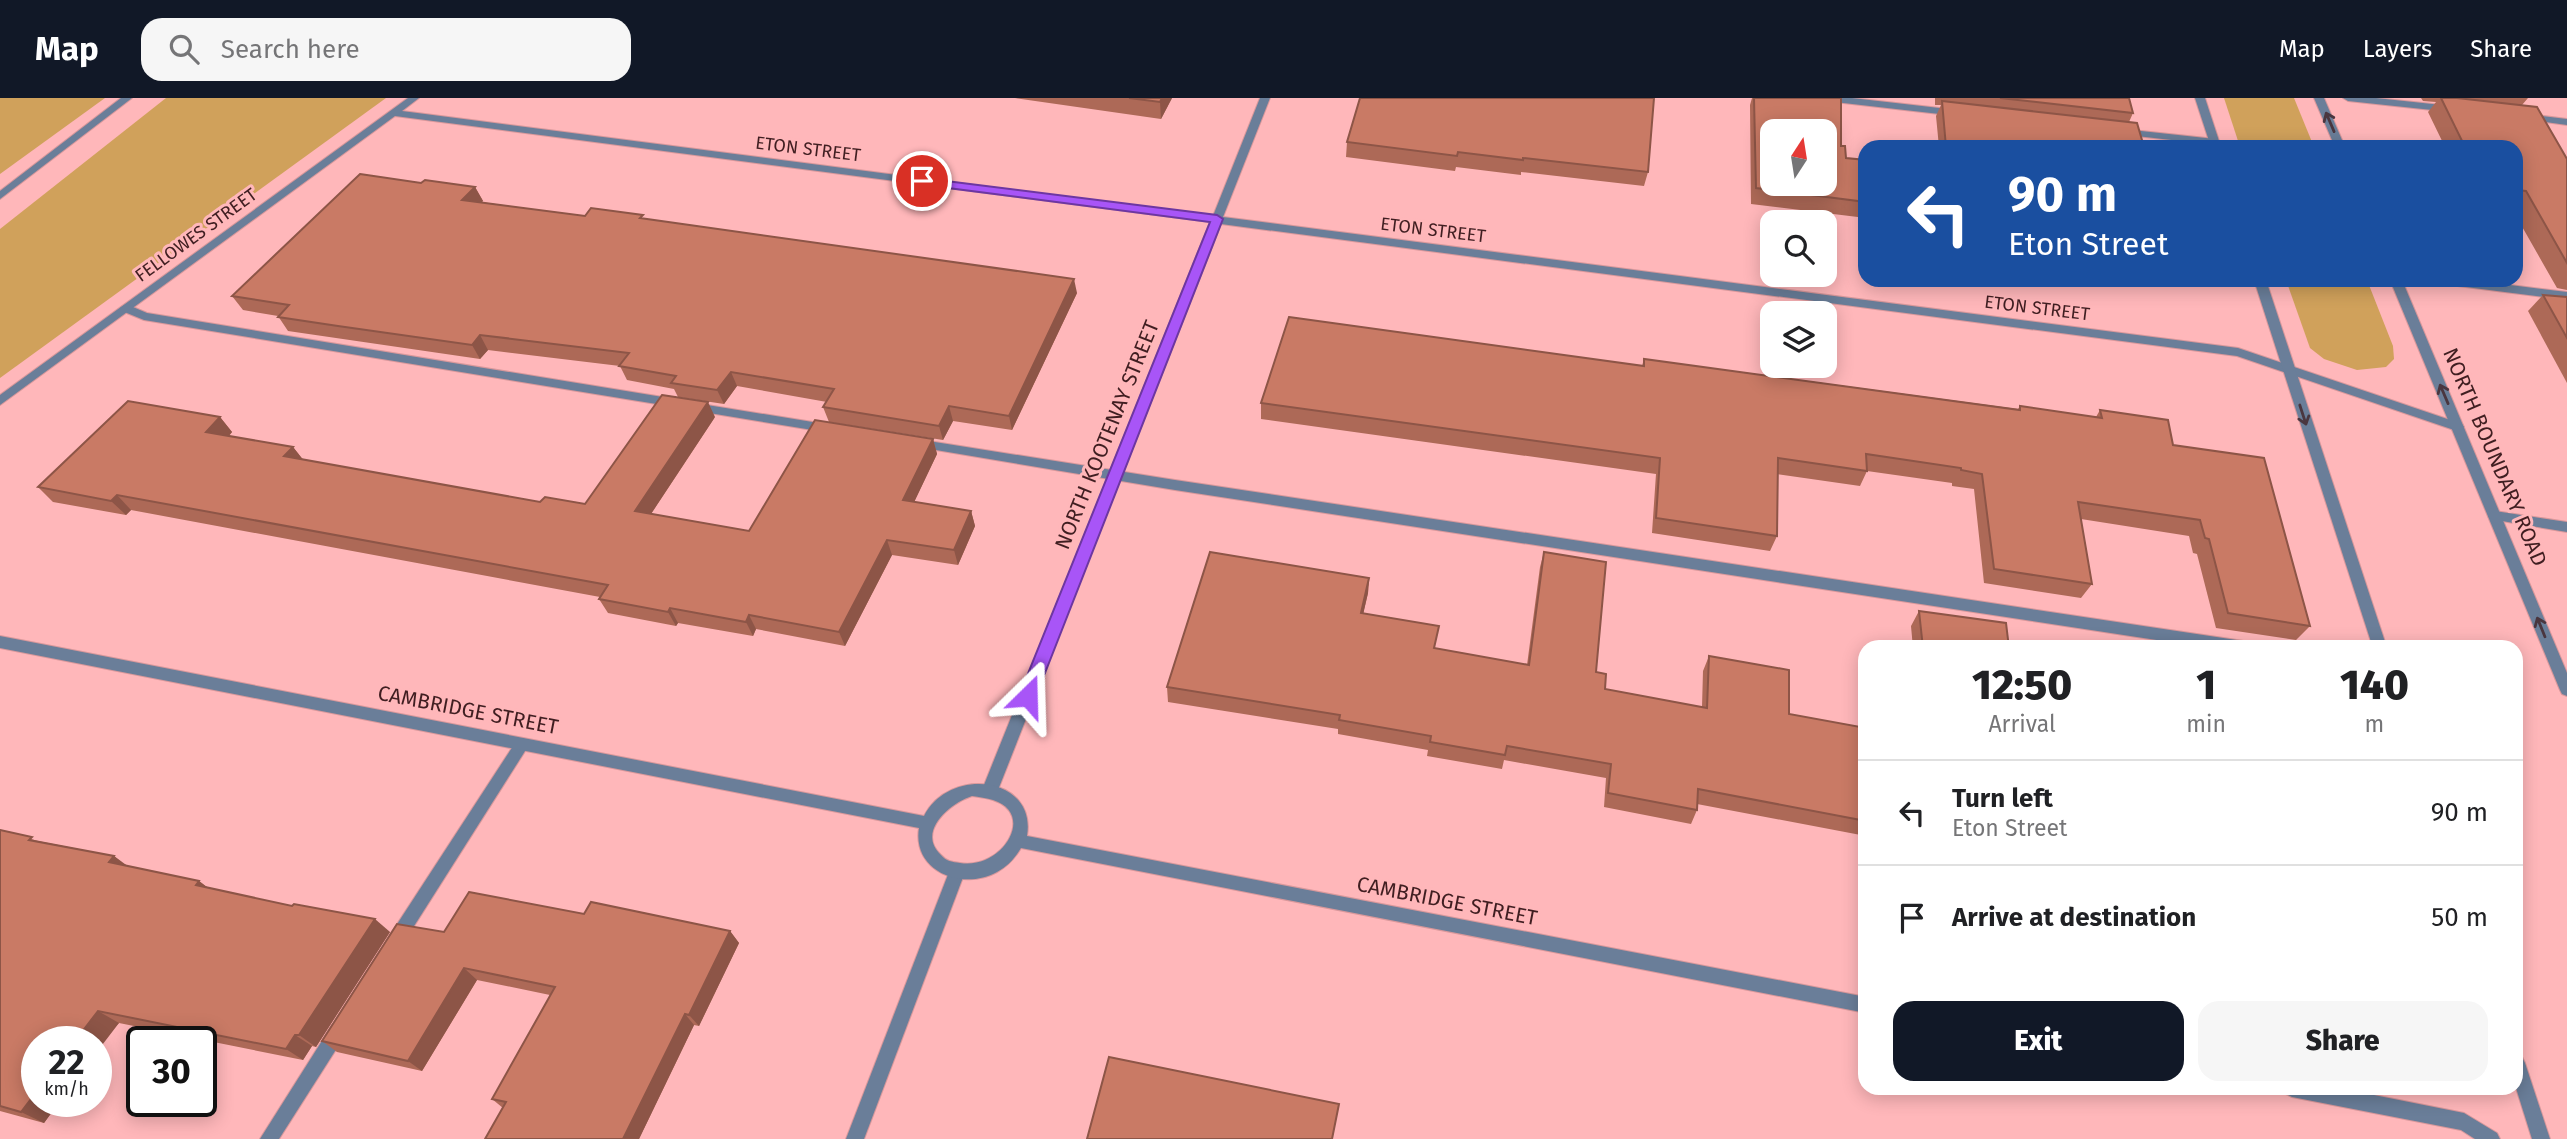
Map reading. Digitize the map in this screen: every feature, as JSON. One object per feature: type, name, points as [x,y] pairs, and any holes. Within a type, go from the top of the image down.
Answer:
[{"type":"street","points":[[0,196],[127,98]]},
{"type":"street","name":"FELLOWES STREET","points":[[0,401],[415,98]]},
{"type":"street","name":"NORTH KOOTENAY STREET","points":[[990,790],[1265,98]]},
{"type":"street","points":[[1826,98],[1974,115]]},
{"type":"street","points":[[2200,98],[2215,140]]},
{"type":"street","points":[[2319,98],[2337,140]]},
{"type":"street","points":[[2348,98],[2458,110]]},
{"type":"street","name":"ETON STREET","points":[[393,113],[2230,351],[2458,427]]},
{"type":"street","points":[[2512,116],[2567,122]]},
{"type":"street","points":[[2108,130],[2185,140]]},
{"type":"street","points":[[2262,287],[2377,640]]},
{"type":"street","name":"NORTH BOUNDARY ROAD","points":[[2399,287],[2567,690]]},
{"type":"street","points":[[2497,287],[2567,296]]},
{"type":"street","points":[[126,308],[144,316],[840,430]]},
{"type":"street","points":[[908,442],[1115,476],[2197,640]]},
{"type":"street","points":[[2495,516],[2567,527]]},
{"type":"street","name":"CAMBRIDGE STREET","points":[[0,642],[927,823]]},
{"type":"street","points":[[388,952],[522,744]]},
{"type":"street","points":[[972,789],[990,790],[1006,796],[1018,808],[1022,823],[1019,841],[1009,855],[994,867],[975,873],[957,872],[940,866],[929,854],[925,839],[927,823],[937,807],[953,795],[972,789]]},
{"type":"street","name":"CAMBRIDGE STREET","points":[[1019,841],[1858,1004]]},
{"type":"street","points":[[855,1139],[957,872]]},
{"type":"street","points":[[268,1139],[343,1022]]},
{"type":"street","points":[[2523,1084],[2541,1139]]},
{"type":"street","points":[[2327,1095],[2464,1122],[2491,1139]]},
{"type":"shaded area","points":[[0,98],[105,98],[0,174]]},
{"type":"shaded area","points":[[166,98],[386,98],[0,378],[0,229]]},
{"type":"shaded area","points":[[2224,98],[2294,98],[2311,140],[2238,140]]},
{"type":"shaded area","points":[[2288,287],[2370,287],[2393,346],[2394,359],[2386,367],[2357,370],[2324,359],[2310,348]]},
{"type":"building","points":[[1129,98],[1162,98],[1160,102]]},
{"type":"building","points":[[1360,98],[1654,98],[1648,172],[1458,152],[1457,156],[1347,142]]},
{"type":"building","points":[[1754,98],[1841,98],[1841,146],[1845,146],[1846,158],[1858,159],[1858,201],[1819,196],[1838,196],[1838,119],[1760,119],[1760,189],[1756,188]]},
{"type":"building","points":[[2000,98],[2129,98],[2133,113]]},
{"type":"building","points":[[2441,98],[2537,107],[2567,159],[2567,263],[2526,191],[2523,191],[2523,140],[2462,140]]},
{"type":"building","points":[[1942,101],[2137,123],[2142,140],[1945,140]]},
{"type":"building","points":[[360,174],[475,187],[462,200],[585,216],[591,208],[643,215],[640,218],[1074,279],[1009,416],[949,406],[939,426],[823,407],[834,389],[731,372],[717,390],[671,383],[676,376],[619,366],[629,353],[480,335],[472,345],[338,326],[278,317],[289,305],[232,296]]},
{"type":"building","points":[[2543,295],[2567,297],[2567,338]]},
{"type":"building","points":[[1289,317],[1644,366],[1644,359],[1760,375],[1760,378],[1784,378],[2020,410],[2020,406],[2102,418],[2100,410],[2168,420],[2173,445],[2264,458],[2310,626],[2228,613],[2209,539],[2205,538],[2200,520],[2078,502],[2092,584],[1994,569],[1982,474],[1961,468],[1866,454],[1867,471],[1778,458],[1777,536],[1656,518],[1660,458],[1261,403]]},
{"type":"building","points":[[662,395],[708,402],[635,511],[749,531],[815,420],[933,439],[903,500],[971,511],[954,550],[887,540],[839,632],[749,615],[746,622],[670,608],[668,612],[599,599],[608,585],[117,495],[111,501],[38,487],[128,401],[220,417],[206,432],[293,447],[284,456],[540,502],[545,497],[585,504]]},
{"type":"building","points":[[1210,552],[1369,578],[1361,613],[1439,626],[1434,648],[1529,665],[1544,552],[1606,562],[1596,672],[1606,674],[1605,689],[1707,708],[1709,656],[1789,670],[1789,714],[1858,727],[1858,819],[1698,789],[1697,810],[1608,793],[1611,764],[1507,746],[1505,755],[1430,742],[1431,736],[1339,720],[1340,715],[1167,687]]},
{"type":"building","points":[[1919,611],[2006,623],[2008,640],[1922,640]]},
{"type":"building","points":[[0,830],[32,837],[29,840],[114,856],[109,862],[199,881],[196,885],[292,906],[294,904],[375,919],[299,1035],[295,1035],[286,1049],[217,1035],[217,1026],[172,1026],[98,1011],[86,1026],[21,1026],[21,1112],[0,1106]]},
{"type":"building","points":[[469,892],[584,914],[591,902],[730,931],[623,1139],[485,1139],[506,1102],[492,1099],[555,987],[464,968],[408,1061],[322,1041],[397,924],[444,932]]},
{"type":"building","points":[[1109,1057],[1339,1104],[1332,1139],[1087,1139]]},
{"type":"route","points":[[922,181],[1217,219],[1028,696]]}]
